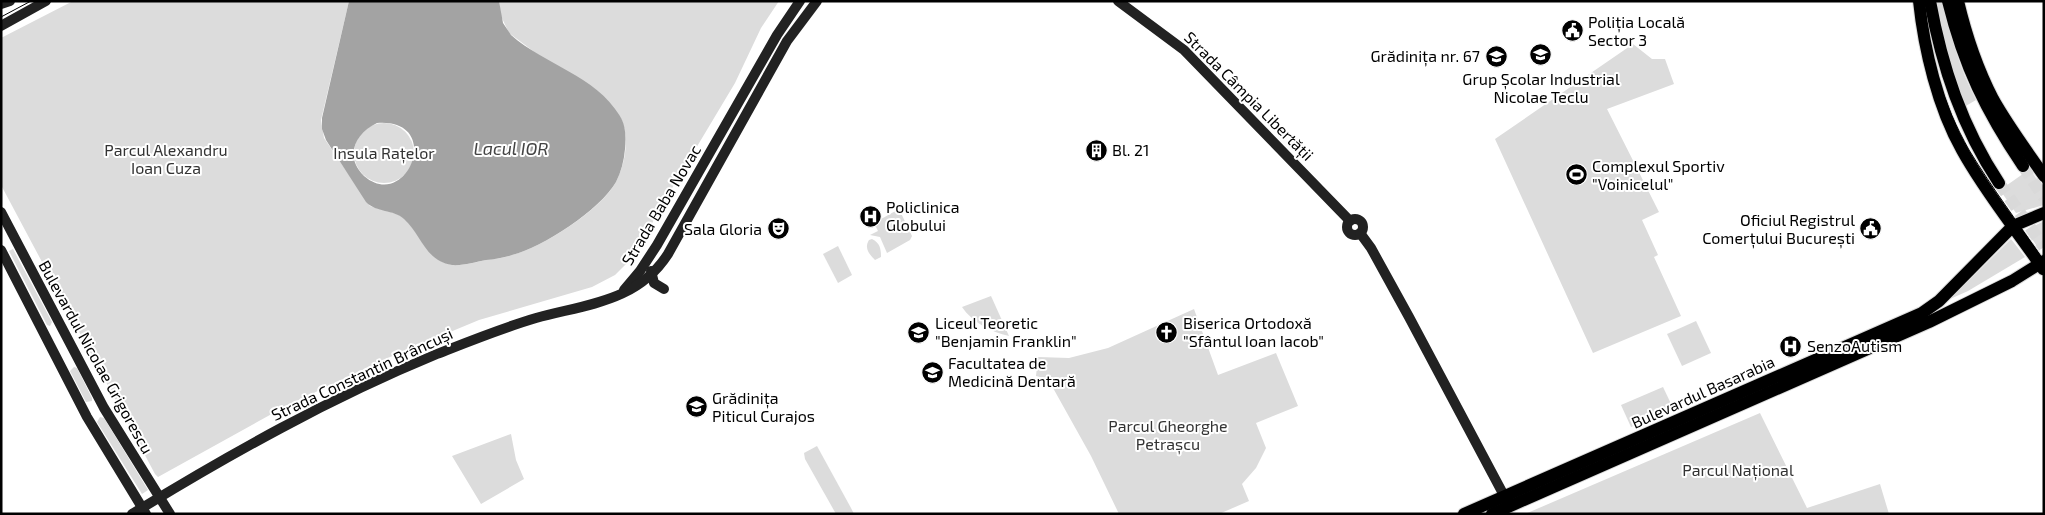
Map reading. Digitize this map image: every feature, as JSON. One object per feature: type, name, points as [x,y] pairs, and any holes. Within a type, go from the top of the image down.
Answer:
[{"type":"main road","points":[[1,4],[10,1]]},
{"type":"main road","points":[[1,26],[46,1]]},
{"type":"main road","name":"Strada Baba Novac","points":[[620,294],[640,271],[662,236],[776,34],[800,1]]},
{"type":"main road","name":"Strada Baba Novac","points":[[620,294],[637,287],[651,276],[662,263],[787,41],[817,1]]},
{"type":"main road","name":"Strada Câmpia Libertății","points":[[1118,1],[1184,50],[1350,221],[1355,219],[1362,222],[1363,229],[1360,233],[1371,248],[1410,316],[1508,501]]},
{"type":"main road","points":[[1919,1],[1931,66],[1952,127],[1970,165],[2042,265]]},
{"type":"main road","points":[[1930,1],[1939,45],[1955,97],[1975,143],[1999,182]]},
{"type":"main road","points":[[1948,1],[1963,54],[1976,88],[1996,125],[2023,166]]},
{"type":"main road","points":[[1958,1],[1974,56],[1991,94],[2006,121],[2044,176]]},
{"type":"main road","name":"Bulevardul Nicolae Grigorescu","points":[[1,212],[104,408],[170,514]]},
{"type":"main road","points":[[2013,226],[2044,213]]},
{"type":"main road","name":"Bulevardul Basarabia","points":[[1492,514],[1508,501],[1922,313],[1939,301],[2013,226]]},
{"type":"main road","points":[[662,236],[654,256],[651,276],[656,285],[664,289]]},
{"type":"main road","name":"Bulevardul Nicolae Grigorescu","points":[[1,250],[87,417],[144,511]]},
{"type":"main road","name":"Bulevardul Basarabia","points":[[1464,514],[1508,501],[1929,322],[2042,265]]},
{"type":"main road","name":"Strada Constantin Brâncuși","points":[[132,514],[144,511],[160,497],[283,426],[398,370],[498,331],[620,294]]},
{"type":"green space","name":"Parcul Alexandru Ioan Cuza","points":[[73,1],[349,1],[321,120],[324,138],[370,206],[402,217],[435,257],[443,262],[457,265],[503,258],[525,251],[570,226],[598,204],[616,182],[626,149],[625,132],[620,116],[509,33],[501,16],[499,1],[779,1],[761,28],[735,83],[659,210],[643,241],[628,262],[615,275],[592,287],[479,320],[390,357],[288,405],[158,477],[1,185],[1,38]]},
{"type":"green space","points":[[1935,1],[1943,1],[1956,52],[1976,100],[1964,107],[1947,54]]},
{"type":"green space","name":"Complexul Sportiv \"Voinicelul\"","points":[[1633,44],[1652,59],[1665,59],[1674,84],[1607,109],[1659,212],[1642,220],[1658,255],[1654,257],[1681,316],[1593,353],[1495,139]]},
{"type":"green space","name":"Insula Rațelor","points":[[378,123],[390,123],[401,128],[409,136],[414,147],[412,165],[401,178],[390,183],[378,183],[367,178],[359,170],[354,159],[354,147],[359,136],[367,128]]},
{"type":"green space","points":[[2030,169],[2044,190],[2044,205],[2016,213],[2000,190]]},
{"type":"green space","points":[[899,209],[912,236],[910,240],[887,253],[880,237],[870,235],[878,231],[874,223]]},
{"type":"green space","points":[[2044,221],[2044,245],[2038,248],[2026,230]]},
{"type":"green space","points":[[872,239],[880,246],[881,251],[881,257],[875,260],[867,248],[869,240]]},
{"type":"green space","points":[[2011,239],[2025,257],[1968,291],[1950,299]]},
{"type":"green space","points":[[838,246],[852,275],[838,283],[823,254]]},
{"type":"green space","points":[[13,249],[52,322],[50,326],[47,325],[9,251]]},
{"type":"green space","points":[[991,296],[1009,336],[982,326],[962,307]]},
{"type":"green space","name":"Parcul Gheorghe Petrașcu","points":[[1194,309],[1218,375],[1276,353],[1298,406],[1256,423],[1266,448],[1256,468],[1242,484],[1249,501],[1219,514],[1119,514],[1091,456],[1048,379],[1036,376],[1038,357],[1069,358],[1108,348]]},
{"type":"green space","points":[[1696,321],[1711,353],[1682,366],[1667,334]]},
{"type":"green space","points":[[74,367],[77,368],[92,401],[86,402],[70,371]]},
{"type":"green space","points":[[1663,387],[1673,408],[1631,427],[1621,405]]},
{"type":"green space","name":"Parcul Național","points":[[1760,413],[1807,508],[1880,484],[1889,514],[1525,514]]},
{"type":"green space","points":[[100,417],[104,418],[148,490],[142,494],[97,422]]},
{"type":"green space","points":[[511,434],[516,460],[524,479],[481,504],[452,456]]},
{"type":"green space","points":[[817,446],[854,514],[836,514],[805,459],[804,453]]},
{"type":"water","name":"Lacul IOR","points":[[349,1],[499,1],[503,23],[511,35],[539,55],[583,80],[610,102],[623,124],[625,153],[618,178],[608,193],[570,226],[525,251],[502,258],[452,265],[443,262],[429,253],[410,225],[400,216],[375,208],[366,202],[326,140],[322,129],[322,118]],"holes":[[[377,123],[398,125],[410,134],[414,147],[412,162],[405,174],[394,183],[380,184],[364,176],[358,169],[354,161],[355,146],[363,133]]]},
{"type":"tunnel","points":[[2023,166],[2044,198]]},
{"type":"tunnel","points":[[1999,183],[2044,247]]},
{"type":"tram line","points":[[1,17],[31,1]]},
{"type":"tram line","points":[[1922,1],[1932,59],[1944,97],[1960,133],[1987,178],[2044,261]]},
{"type":"tram line","points":[[1954,1],[1973,65],[1987,99],[2044,184]]},
{"type":"place","name":"Poliția Locală Sector 3","points":[[1572,31]]},
{"type":"place","name":"Grup Școlar Industrial Nicolae Teclu","points":[[1541,55]]},
{"type":"place","name":"Grădinița nr. 67","points":[[1496,56]]},
{"type":"place","name":"Bl. 21","points":[[1096,150]]},
{"type":"place","name":"Complexul Sportiv \"Voinicelul\"","points":[[1576,175]]},
{"type":"place","name":"Policlinica Globului","points":[[870,216]]},
{"type":"place","name":"Sala Gloria","points":[[778,229]]},
{"type":"place","name":"Oficiul Registrul Comerțului București","points":[[1871,229]]},
{"type":"place","name":"Liceul Teoretic \"Benjamin Franklin\"","points":[[919,332]]},
{"type":"place","name":"Biserica Ortodoxă \"Sfântul Ioan Iacob\"","points":[[1167,332]]},
{"type":"place","name":"SenzoAutism","points":[[1791,346]]},
{"type":"place","name":"Facultatea de Medicină Dentară","points":[[932,372]]},
{"type":"place","name":"Grădinița Piticul Curajos","points":[[696,407]]}]
